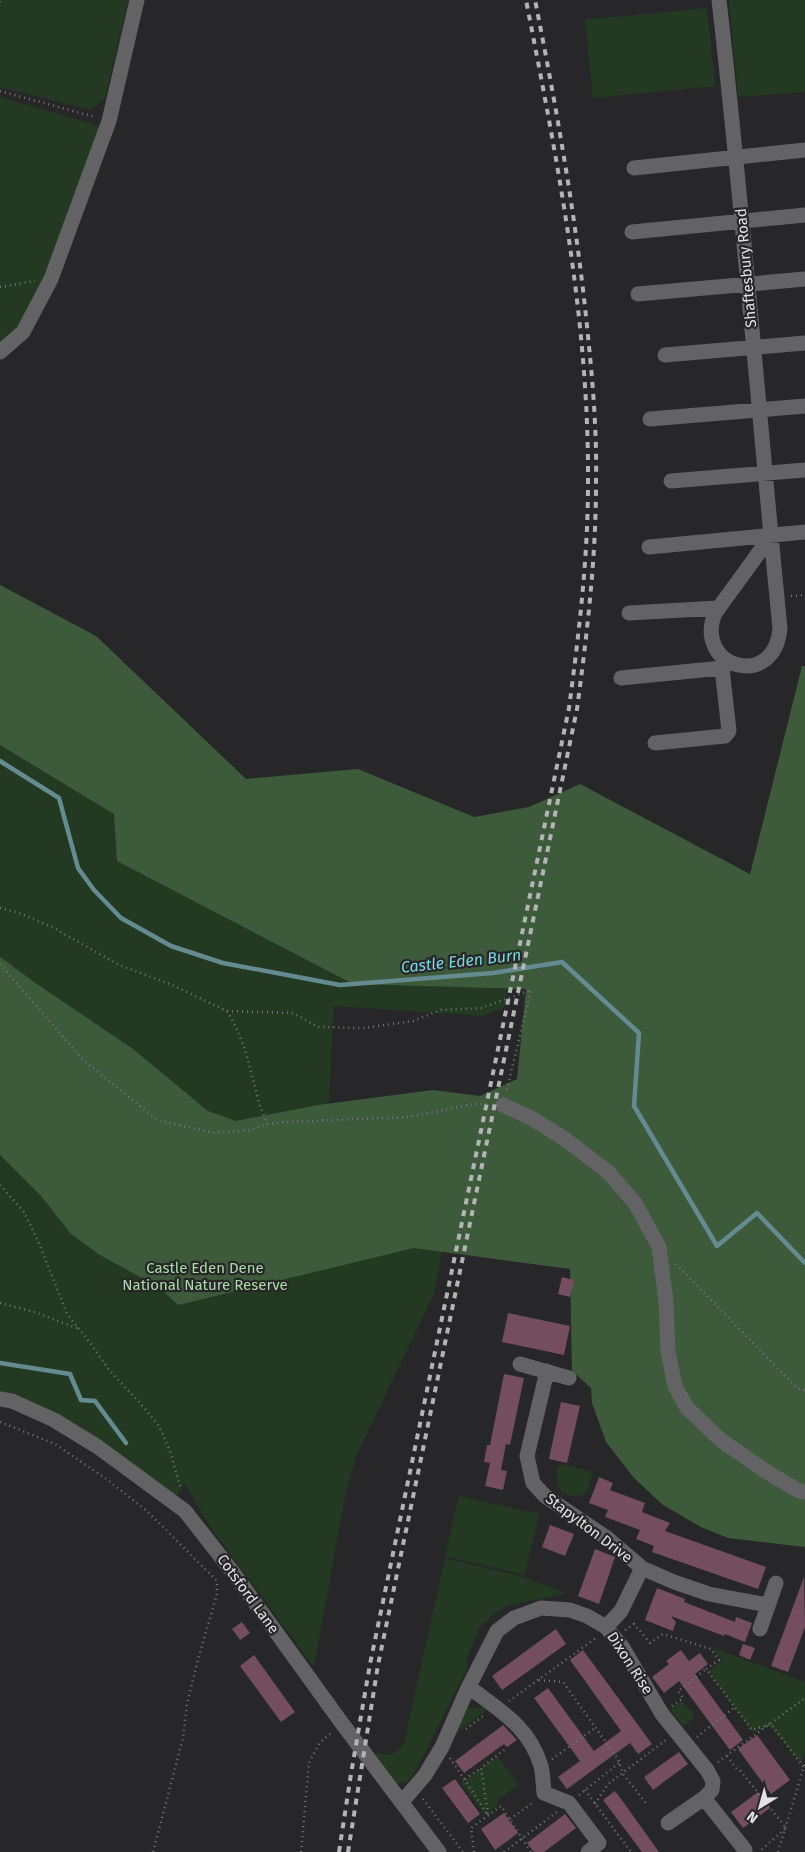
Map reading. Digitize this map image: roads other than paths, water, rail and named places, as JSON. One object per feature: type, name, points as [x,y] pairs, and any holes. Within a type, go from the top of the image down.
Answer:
[{"type":"street","points":[[0,352],[23,332],[51,279],[109,121],[137,0]]},
{"type":"street","name":"Shaftesbury Road","points":[[620,678],[725,665],[752,666],[763,662],[771,655],[778,643],[780,628],[747,284],[737,158],[719,0]]},
{"type":"street","points":[[634,168],[805,150]]},
{"type":"street","points":[[632,232],[805,215]]},
{"type":"street","points":[[638,294],[805,278]]},
{"type":"street","points":[[665,355],[805,343]]},
{"type":"street","points":[[650,419],[805,406]]},
{"type":"street","points":[[671,481],[805,470]]},
{"type":"street","points":[[649,547],[805,532]]},
{"type":"street","points":[[655,743],[725,736],[728,731],[725,665],[723,658],[710,638],[711,624],[719,608],[771,536]]},
{"type":"street","points":[[629,613],[719,608]]},
{"type":"street","points":[[503,1104],[531,1118],[565,1139],[608,1172],[635,1203],[659,1247],[666,1301],[668,1351],[675,1386],[687,1408],[722,1441],[767,1472],[805,1492]]},
{"type":"street","points":[[520,1364],[569,1378]]},
{"type":"street","name":"Stapylton Drive","points":[[547,1372],[527,1456],[533,1483],[545,1496],[607,1538],[642,1568],[709,1594],[768,1605]]},
{"type":"street","name":"Cotsford Lane","points":[[0,1399],[12,1401],[54,1420],[98,1447],[185,1511],[232,1571],[341,1722],[439,1852]]},
{"type":"street","name":"Stapylton Drive","points":[[609,1631],[642,1568]]},
{"type":"street","points":[[760,1629],[776,1583]]},
{"type":"street","name":"Dixon Rise","points":[[402,1802],[425,1775],[442,1747],[497,1631],[514,1618],[541,1608],[570,1610],[587,1616],[609,1631],[642,1679],[662,1714],[707,1770],[714,1785],[704,1798]]},
{"type":"street","points":[[469,1687],[525,1732],[535,1750],[541,1767],[544,1793],[569,1804],[599,1843],[588,1852]]},
{"type":"street","points":[[668,1823],[704,1798],[752,1851]]},
{"type":"waterway","name":"Castle Eden Burn","points":[[0,761],[59,798],[78,868],[94,890],[121,918],[171,946],[223,963],[340,985],[493,973],[562,962],[639,1033],[634,1106],[717,1246],[757,1213],[805,1263]]},
{"type":"waterway","points":[[0,1363],[70,1374],[81,1400],[95,1401],[126,1443]]},
{"type":"railway","points":[[339,1852],[370,1664],[569,708],[585,567],[588,510],[587,421],[577,300],[560,180],[526,0]]},
{"type":"railway","points":[[348,1852],[378,1665],[577,709],[593,568],[596,511],[596,446],[592,373],[572,209],[559,125],[535,0]]},
{"type":"park label","name":"Castle Eden Dene National Nature Reserve","points":[[205,1276]]}]
